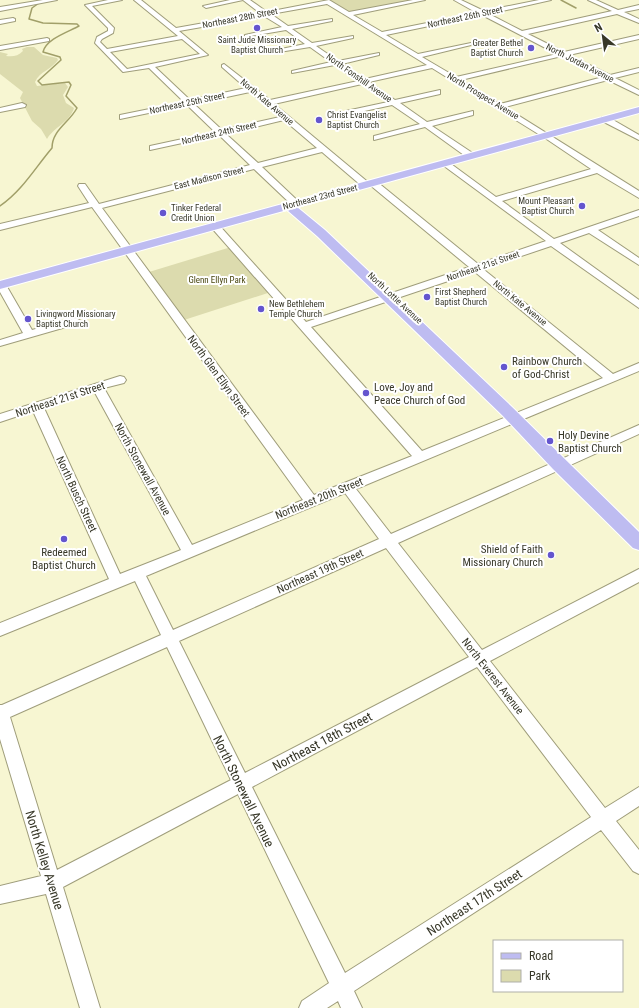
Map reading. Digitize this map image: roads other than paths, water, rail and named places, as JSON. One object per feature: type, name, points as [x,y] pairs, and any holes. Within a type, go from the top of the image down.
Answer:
[{"type":"main road","name":"Northeast 23rd Street","points":[[1,285],[639,110]]},
{"type":"main road","name":"North Lottie Avenue","points":[[293,205],[517,417],[639,543]]},
{"type":"main road","name":"North Lottie Avenue","points":[[562,463],[639,531]]},
{"type":"street","points":[[0,9],[54,0]]},
{"type":"street","points":[[113,0],[88,5],[112,29],[109,33],[99,38],[97,42],[124,71],[205,55],[138,0]]},
{"type":"street","points":[[206,6],[240,0]]},
{"type":"street","name":"North Fonshill Avenue","points":[[246,0],[471,156]]},
{"type":"street","points":[[348,14],[422,0]]},
{"type":"street","name":"North Jordan Avenue","points":[[457,0],[639,93]]},
{"type":"street","name":"Northeast 26th Street","points":[[381,34],[548,0]]},
{"type":"street","points":[[591,0],[639,21]]},
{"type":"street","name":"Northeast 28th Street","points":[[176,30],[326,1]]},
{"type":"street","name":"North Prospect Avenue","points":[[326,1],[547,135],[598,170],[639,195]]},
{"type":"street","points":[[522,33],[639,7]]},
{"type":"street","points":[[0,22],[13,20]]},
{"type":"street","points":[[247,36],[330,20]]},
{"type":"street","points":[[106,51],[183,36]]},
{"type":"street","points":[[269,53],[351,37]]},
{"type":"street","points":[[455,79],[639,37]]},
{"type":"street","points":[[0,48],[47,40]]},
{"type":"street","points":[[416,56],[469,44]]},
{"type":"street","points":[[289,72],[382,53]]},
{"type":"street","name":"North Lottie Avenue","points":[[150,66],[255,166],[293,205]]},
{"type":"street","name":"North Kate Avenue","points":[[224,66],[323,149],[477,268],[612,379]]},
{"type":"street","points":[[268,103],[433,66]]},
{"type":"street","points":[[499,106],[639,70]]},
{"type":"street","name":"Northeast 25th Street","points":[[123,117],[252,89]]},
{"type":"street","points":[[343,114],[437,92]]},
{"type":"street","points":[[0,110],[22,105]]},
{"type":"street","points":[[377,138],[476,113]]},
{"type":"street","name":"Northeast 24th Street","points":[[153,148],[285,118]]},
{"type":"street","points":[[605,119],[639,138]]},
{"type":"street","name":"East Madison Street","points":[[0,227],[323,149]]},
{"type":"street","points":[[444,163],[639,305]]},
{"type":"street","points":[[495,200],[598,170]]},
{"type":"street","name":"North Glen Ellyn Street","points":[[82,186],[311,502]]},
{"type":"street","name":"Northeast 21st Street","points":[[304,326],[639,213]]},
{"type":"street","points":[[215,226],[420,457]]},
{"type":"street","points":[[590,229],[639,262]]},
{"type":"street","points":[[1,285],[29,335]]},
{"type":"street","points":[[0,343],[76,321]]},
{"type":"street","name":"Northeast 20th Street","points":[[0,630],[639,367]]},
{"type":"street","name":"Northeast 21st Street","points":[[0,418],[97,386],[120,380]]},
{"type":"street","name":"North Stonewall Avenue","points":[[97,386],[189,552]]},
{"type":"street","name":"North Busch Street","points":[[37,406],[117,582]]},
{"type":"street","name":"Northeast 19th Street","points":[[0,713],[639,429]]},
{"type":"street","name":"North Everest Avenue","points":[[347,487],[639,865]]},
{"type":"street","name":"North Stonewall Avenue","points":[[138,573],[169,639],[352,1008]]},
{"type":"street","name":"Northeast 18th Street","points":[[0,895],[52,883],[639,575]]},
{"type":"street","name":"North Kelley Avenue","points":[[0,713],[90,1008]]},
{"type":"street","name":"Northeast 17th Street","points":[[309,1008],[639,796]]},
{"type":"waterway","points":[[561,0],[576,8]]},
{"type":"waterway","points":[[0,206],[8,200],[28,179],[52,148],[58,131],[77,108],[66,96],[71,85],[69,82],[42,85],[38,81],[61,60],[60,57],[43,52],[45,47],[58,36],[79,26],[77,24],[43,23],[29,19],[32,8],[39,3]]},
{"type":"place","name":"Saint Jude Missionary Baptist Church","points":[[257,28]]},
{"type":"place","name":"Greater Bethel Baptist Church","points":[[531,48]]},
{"type":"place","name":"Christ Evangelist Baptist Church","points":[[319,120]]},
{"type":"place","name":"Mount Pleasant Baptist Church","points":[[582,206]]},
{"type":"place","name":"Tinker Federal Credit Union","points":[[163,213]]},
{"type":"place","name":"First Shepherd Baptist Church","points":[[427,297]]},
{"type":"place","name":"New Bethlehem Temple Church","points":[[261,309]]},
{"type":"place","name":"Livingword Missionary Baptist Church","points":[[28,319]]},
{"type":"place","name":"Rainbow Church of God-Christ","points":[[504,367]]},
{"type":"place","name":"Love, Joy and Peace Church of God","points":[[366,393]]},
{"type":"place","name":"Holy Devine Baptist Church","points":[[550,441]]},
{"type":"place","name":"Redeemed Baptist Church","points":[[64,539]]},
{"type":"place","name":"Shield of Faith Missionary Church","points":[[551,555]]},
{"type":"park label","name":"Glenn Ellyn Park","points":[[217,280]]}]
